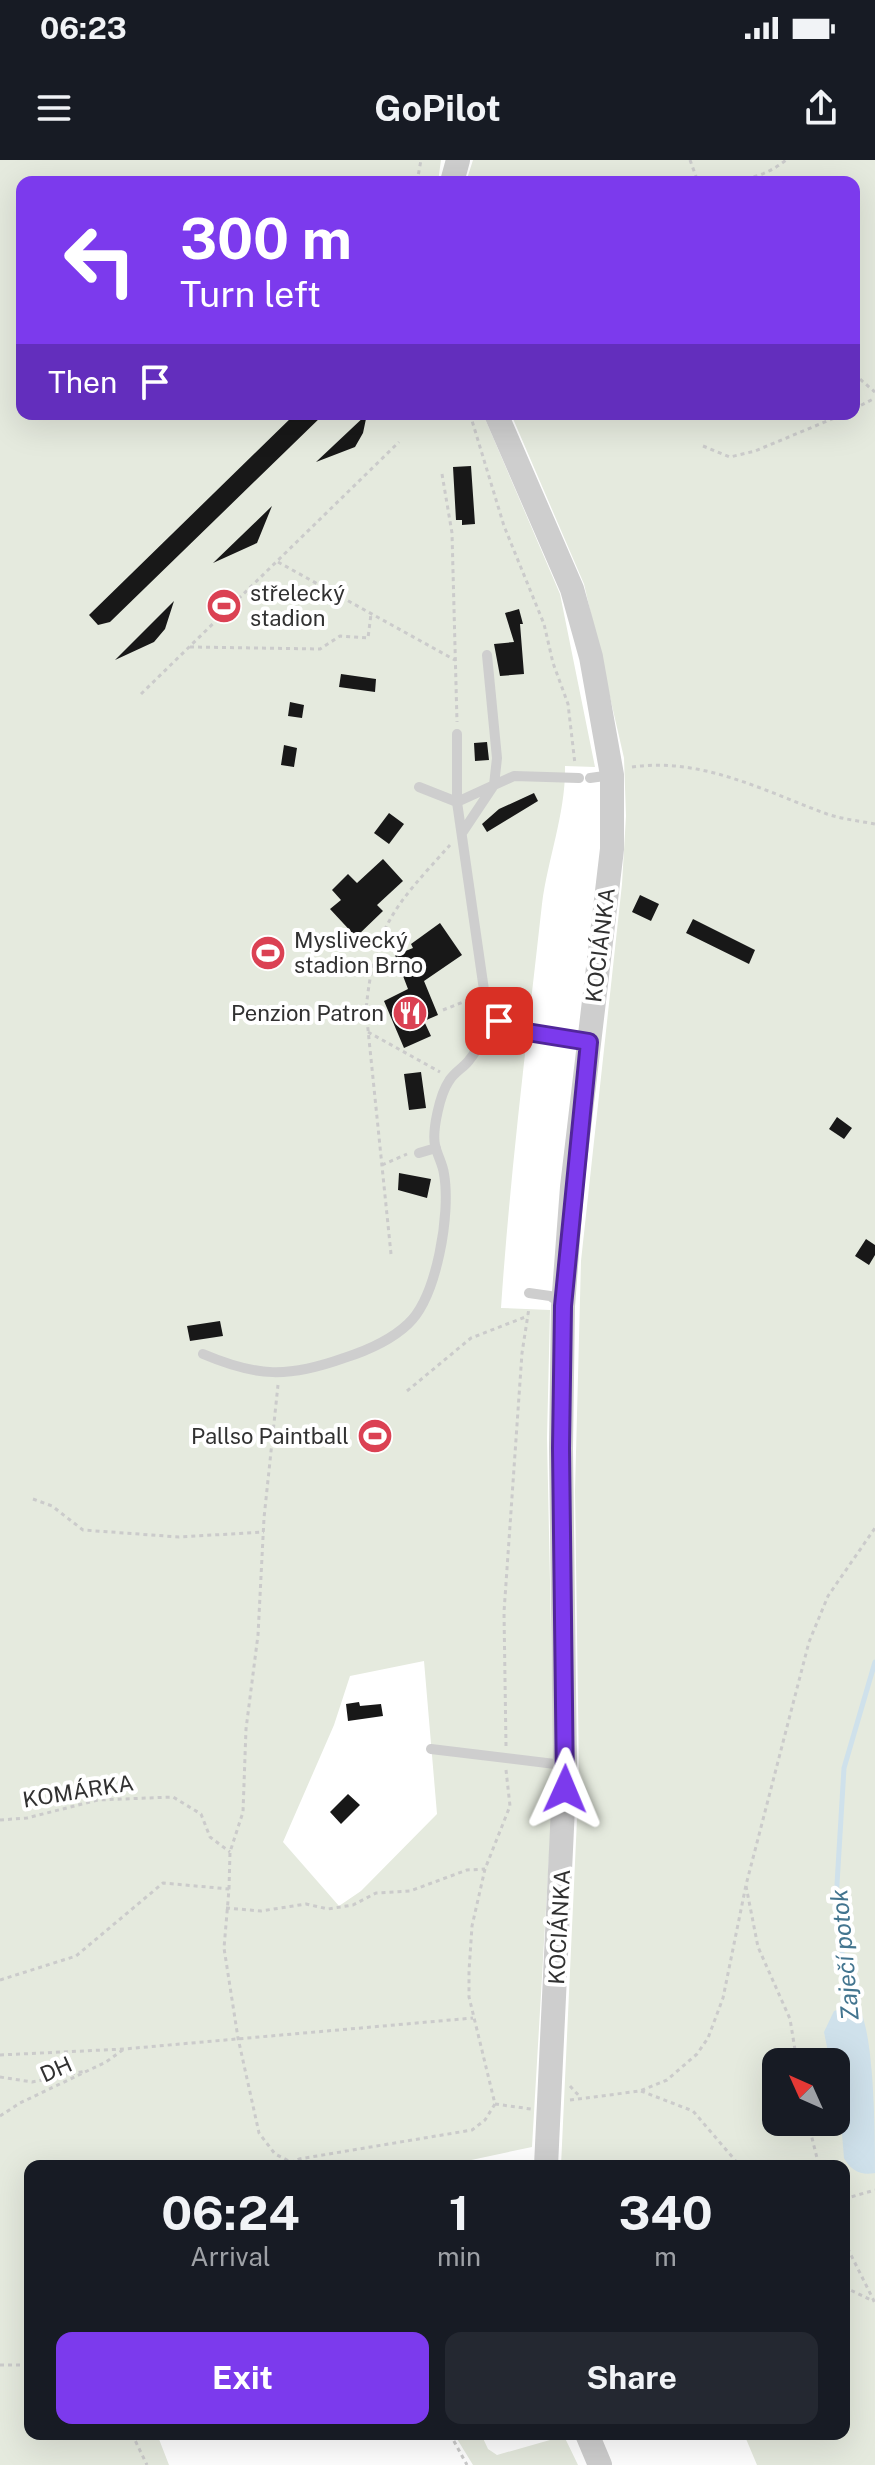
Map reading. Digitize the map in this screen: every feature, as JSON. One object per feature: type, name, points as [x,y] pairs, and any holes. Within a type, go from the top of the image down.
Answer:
[{"type":"street","name":"KOCIÁNKA","points":[[499,420],[572,589],[591,657],[594,777],[612,849],[563,1306],[561,1448],[565,1765],[546,2160]]},
{"type":"street","points":[[590,2440],[600,2465]]},
{"type":"lane","points":[[462,833],[494,785],[497,758],[487,655]]},
{"type":"lane","points":[[457,734],[457,802],[485,994],[499,1021],[527,1032],[589,1042]]},
{"type":"lane","points":[[419,787],[457,802],[514,776],[594,777]]},
{"type":"lane","points":[[203,1354],[232,1366],[279,1374],[325,1365],[367,1350],[409,1323],[424,1301],[435,1270],[443,1230],[444,1174],[436,1148],[440,1107],[449,1080],[470,1060],[490,1026],[499,1021]]},
{"type":"lane","points":[[414,1154],[436,1148]]},
{"type":"lane","points":[[529,1293],[550,1296],[563,1306]]},
{"type":"lane","points":[[431,1749],[565,1765]]},
{"type":"path","points":[[759,176],[774,170],[786,160]]},
{"type":"path","points":[[472,420],[504,526],[544,624],[553,663],[568,704],[576,751],[575,772],[594,777],[634,767],[660,765],[706,770],[798,800],[828,814],[875,824]]},
{"type":"path","points":[[703,446],[730,457],[755,451],[830,420]]},
{"type":"path","points":[[141,694],[399,442]]},
{"type":"path","points":[[442,474],[452,533],[457,734]]},
{"type":"path","points":[[278,562],[455,660]]},
{"type":"path","points":[[190,647],[320,649],[340,636],[368,638],[371,614]]},
{"type":"path","points":[[391,1254],[368,1032],[370,970],[378,939],[395,910],[462,833]]},
{"type":"path","points":[[443,1010],[485,994]]},
{"type":"path","points":[[368,1032],[432,1066],[449,1080]]},
{"type":"path","points":[[382,1165],[414,1154]]},
{"type":"path","points":[[295,2160],[472,2130],[485,2120],[495,2104],[469,1997],[470,1944],[485,1869],[510,1806],[505,1757],[504,1612],[529,1293]]},
{"type":"path","points":[[407,1391],[471,1338],[529,1315]]},
{"type":"path","points":[[279,1374],[258,1635],[246,1729],[243,1812],[230,1852],[224,1948],[238,2038],[259,2133],[275,2154],[287,2160]]},
{"type":"path","points":[[33,1499],[52,1506],[83,1530],[179,1537],[264,1532]]},
{"type":"path","points":[[550,2103],[640,2091],[667,2080],[697,2054],[708,2038],[723,1998],[746,1885],[809,1642],[828,1596],[875,1528]]},
{"type":"path","name":"KOMÁRKA","points":[[0,1820],[27,1818],[98,1800],[173,1797],[201,1814],[210,1837],[230,1852]]},
{"type":"path","points":[[226,1908],[261,1911],[306,1904],[340,1907],[376,1893],[410,1891],[467,1870],[485,1869]]},
{"type":"path","points":[[0,1980],[76,1956],[163,1883],[229,1889]]},
{"type":"path","points":[[746,1885],[758,1947],[790,2019],[795,2048]]},
{"type":"path","points":[[0,2055],[124,2049],[473,2018]]},
{"type":"path","name":"DH","points":[[0,2116],[20,2103],[90,2071],[124,2049]]},
{"type":"path","points":[[0,2077],[32,2082],[90,2071]]},
{"type":"path","points":[[640,2091],[693,2111],[735,2160]]},
{"type":"path","points":[[495,2104],[526,2108]]},
{"type":"path","points":[[812,2136],[818,2160]]},
{"type":"path","points":[[850,2197],[875,2190]]},
{"type":"path","points":[[850,2253],[874,2302]]},
{"type":"path","points":[[850,2290],[874,2302]]},
{"type":"path","points":[[0,2365],[24,2365]]},
{"type":"path","points":[[135,2440],[147,2465]]},
{"type":"path","points":[[453,2440],[467,2465]]},
{"type":"shaded area","name":"Myslivecký stadion Brno","points":[[0,160],[441,160],[439,176],[16,176],[16,420],[486,420],[560,594],[595,767],[565,766],[560,818],[542,904],[514,1156],[501,1308],[550,1310],[547,1438],[554,1772],[532,2147],[471,2160],[24,2160],[24,2440],[159,2440],[169,2465],[0,2465]],"holes":[[[424,1661],[437,1814],[361,1891],[339,1906],[283,1842],[334,1725],[350,1676]]]},
{"type":"shaded area","points":[[473,160],[875,160],[875,2465],[757,2465],[747,2440],[850,2440],[850,2160],[561,2160],[579,1776],[575,1491],[581,1261],[622,884],[626,816],[624,758],[584,584],[514,420],[860,420],[860,176],[468,176]]},
{"type":"shaded area","points":[[855,2004],[862,2014],[870,2055],[875,2173],[856,2171],[850,2167],[850,2160],[844,2158],[842,2136],[850,2136],[850,2048],[827,2048],[824,2032],[834,2011]]},
{"type":"shaded area","points":[[458,2440],[484,2440],[488,2449],[497,2455],[550,2440],[566,2440],[578,2465],[473,2465]]},
{"type":"building","points":[[289,420],[318,420],[110,622],[98,625],[89,615]]},
{"type":"building","points":[[361,420],[366,420],[355,447],[316,462]]},
{"type":"building","points":[[471,466],[475,524],[462,525],[462,520],[456,520],[453,467]]},
{"type":"building","points":[[272,506],[257,543],[213,563]]},
{"type":"building","points":[[174,601],[165,629],[154,642],[115,660]]},
{"type":"building","points":[[519,609],[523,624],[520,624],[524,674],[500,676],[494,644],[514,642],[505,613]]},
{"type":"building","points":[[341,674],[376,679],[375,692],[339,687]]},
{"type":"building","points":[[290,702],[304,705],[302,718],[288,716]]},
{"type":"building","points":[[487,742],[489,760],[475,761],[474,743]]},
{"type":"building","points":[[284,745],[297,748],[294,767],[281,765]]},
{"type":"building","points":[[534,793],[538,801],[487,832],[482,824],[499,809]]},
{"type":"building","points":[[389,813],[404,824],[389,844],[374,833]]},
{"type":"building","points":[[383,859],[403,881],[377,905],[383,911],[356,937],[330,909],[341,900],[332,890],[348,874],[357,883]]},
{"type":"building","points":[[640,895],[659,904],[651,921],[632,912]]},
{"type":"building","points":[[693,919],[755,950],[749,964],[686,933]]},
{"type":"building","points":[[440,923],[462,955],[424,981],[438,1015],[424,1021],[431,1036],[404,1048],[384,1001],[408,989],[395,955],[413,948],[411,944]]},
{"type":"building","points":[[421,1072],[426,1108],[409,1110],[404,1074]]},
{"type":"building","points":[[837,1117],[852,1128],[844,1139],[829,1129]]},
{"type":"building","points":[[399,1173],[431,1179],[427,1198],[398,1190]]},
{"type":"building","points":[[866,1239],[875,1245],[875,1255],[869,1265],[855,1256]]},
{"type":"building","points":[[220,1321],[223,1336],[190,1341],[187,1326]]},
{"type":"building","points":[[359,1702],[360,1706],[381,1704],[383,1716],[348,1721],[346,1704]]},
{"type":"building","points":[[348,1794],[360,1805],[341,1824],[330,1812]]},
{"type":"waterway","name":"Zaječí potok","points":[[849,2012],[836,1901],[844,1768],[875,1662]]},
{"type":"place","name":"střelecký stadion","points":[[224,606]]},
{"type":"place","name":"Myslivecký stadion Brno","points":[[268,953]]},
{"type":"place","name":"Penzion Patron","points":[[410,1013]]},
{"type":"place","name":"Pallso Paintball","points":[[375,1436]]},
{"type":"route","points":[[499,1021],[527,1032],[589,1042],[572,1187],[563,1306],[561,1448],[565,1789]]}]
